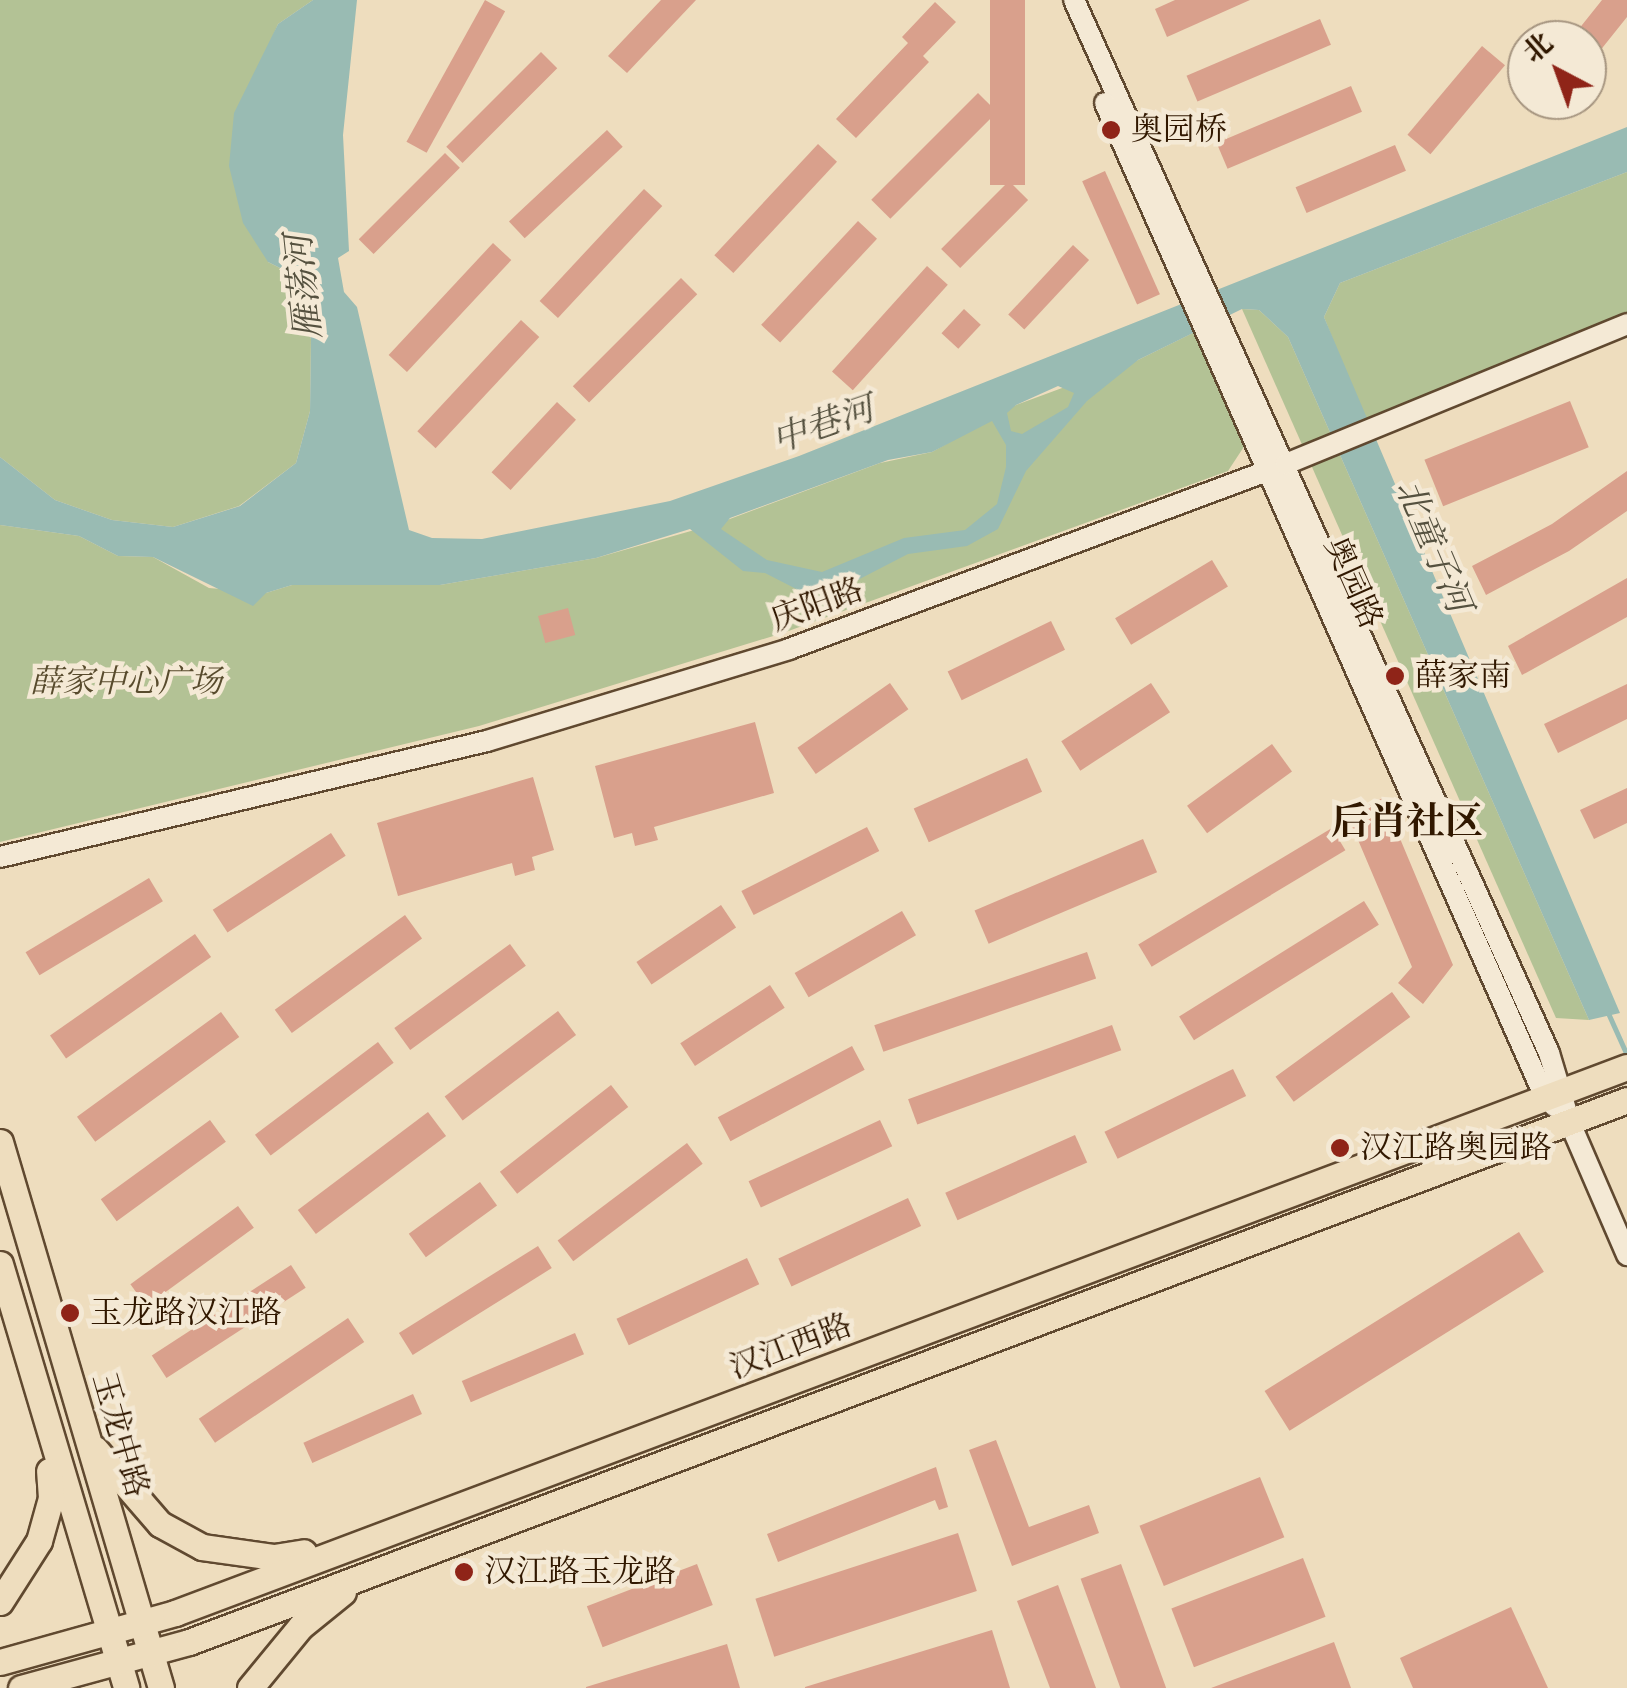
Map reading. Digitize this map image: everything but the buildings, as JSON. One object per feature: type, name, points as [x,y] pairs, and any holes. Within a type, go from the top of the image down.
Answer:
[{"type":"main road","name":"汉江西路","points":[[0,1662],[142,1623],[1627,1067]]},
{"type":"main road","name":"汉江西路","points":[[21,1688],[122,1676],[152,1655],[1619,1103]]},
{"type":"main road","name":"玉龙中路","points":[[0,1142],[161,1688]]},
{"type":"main road","points":[[0,1264],[46,1432],[122,1676]]},
{"type":"main road","points":[[0,1602],[39,1542],[51,1498],[46,1432]]},
{"type":"main road","points":[[86,1437],[160,1524],[202,1547],[274,1557],[362,1542]]},
{"type":"main road","points":[[250,1688],[300,1626],[362,1576]]},
{"type":"street","points":[[1060,0],[1192,280]]},
{"type":"street","points":[[1074,0],[1192,280]]},
{"type":"street","name":"奥园路","points":[[1192,280],[1627,1255]]},
{"type":"street","name":"庆阳路","points":[[0,857],[487,740],[789,649],[1330,447],[1627,324]]},
{"type":"green space","points":[[0,0],[313,0],[278,24],[263,59],[268,262],[288,272],[311,339],[310,411],[296,463],[239,506],[173,527],[112,520],[55,500],[0,457]]},
{"type":"green space","points":[[1627,172],[1627,314],[1364,419],[1324,317],[1340,283]]},
{"type":"green space","points":[[1242,309],[1259,310],[1288,337],[1589,1020],[1556,1018]]},
{"type":"green space","name":"薛家中心广场","points":[[1201,329],[1249,439],[1228,471],[783,633],[479,726],[0,842],[0,525],[79,536],[118,556],[153,557],[209,588],[266,593],[292,585],[440,585],[596,558],[719,523],[880,463],[932,452],[1016,405],[1138,360]]},
{"type":"water","name":"雁荡河","points":[[313,0],[357,0],[343,135],[349,251],[338,258],[344,292],[357,307],[409,530],[432,538],[482,539],[670,501],[799,456],[1627,127],[1627,172],[1340,283],[1324,317],[1620,1013],[1589,1020],[1288,337],[1259,310],[1242,309],[1138,360],[1087,401],[1026,471],[998,529],[967,546],[908,554],[848,585],[806,594],[765,573],[743,571],[690,529],[596,558],[440,585],[292,585],[266,593],[253,606],[153,557],[118,556],[79,536],[0,525],[0,457],[55,500],[112,520],[173,527],[240,506],[296,463],[310,411],[311,339],[288,272],[268,262],[243,223],[229,166],[234,113],[278,24]],"holes":[[[1058,386],[1074,393],[1068,407],[1022,434],[1011,431],[1007,413]],[[992,421],[1006,445],[1006,467],[997,504],[965,530],[904,538],[822,572],[767,560],[721,529],[730,518],[888,460],[932,452]]]},
{"type":"waterway","name":"北童子河","points":[[1608,1013],[1627,1055]]},
{"type":"place","name":"奥园桥","points":[[1111,130]]},
{"type":"place","name":"薛家南","points":[[1395,676]]},
{"type":"place","name":"汉江路奥园路","points":[[1340,1148]]},
{"type":"place","name":"玉龙路汉江路","points":[[70,1313]]},
{"type":"place","name":"汉江路玉龙路","points":[[464,1572]]},
{"type":"district","name":"后肖社区","points":[[1407,823]]},
{"type":"water label","name":"中巷河","points":[[823,425]]}]
